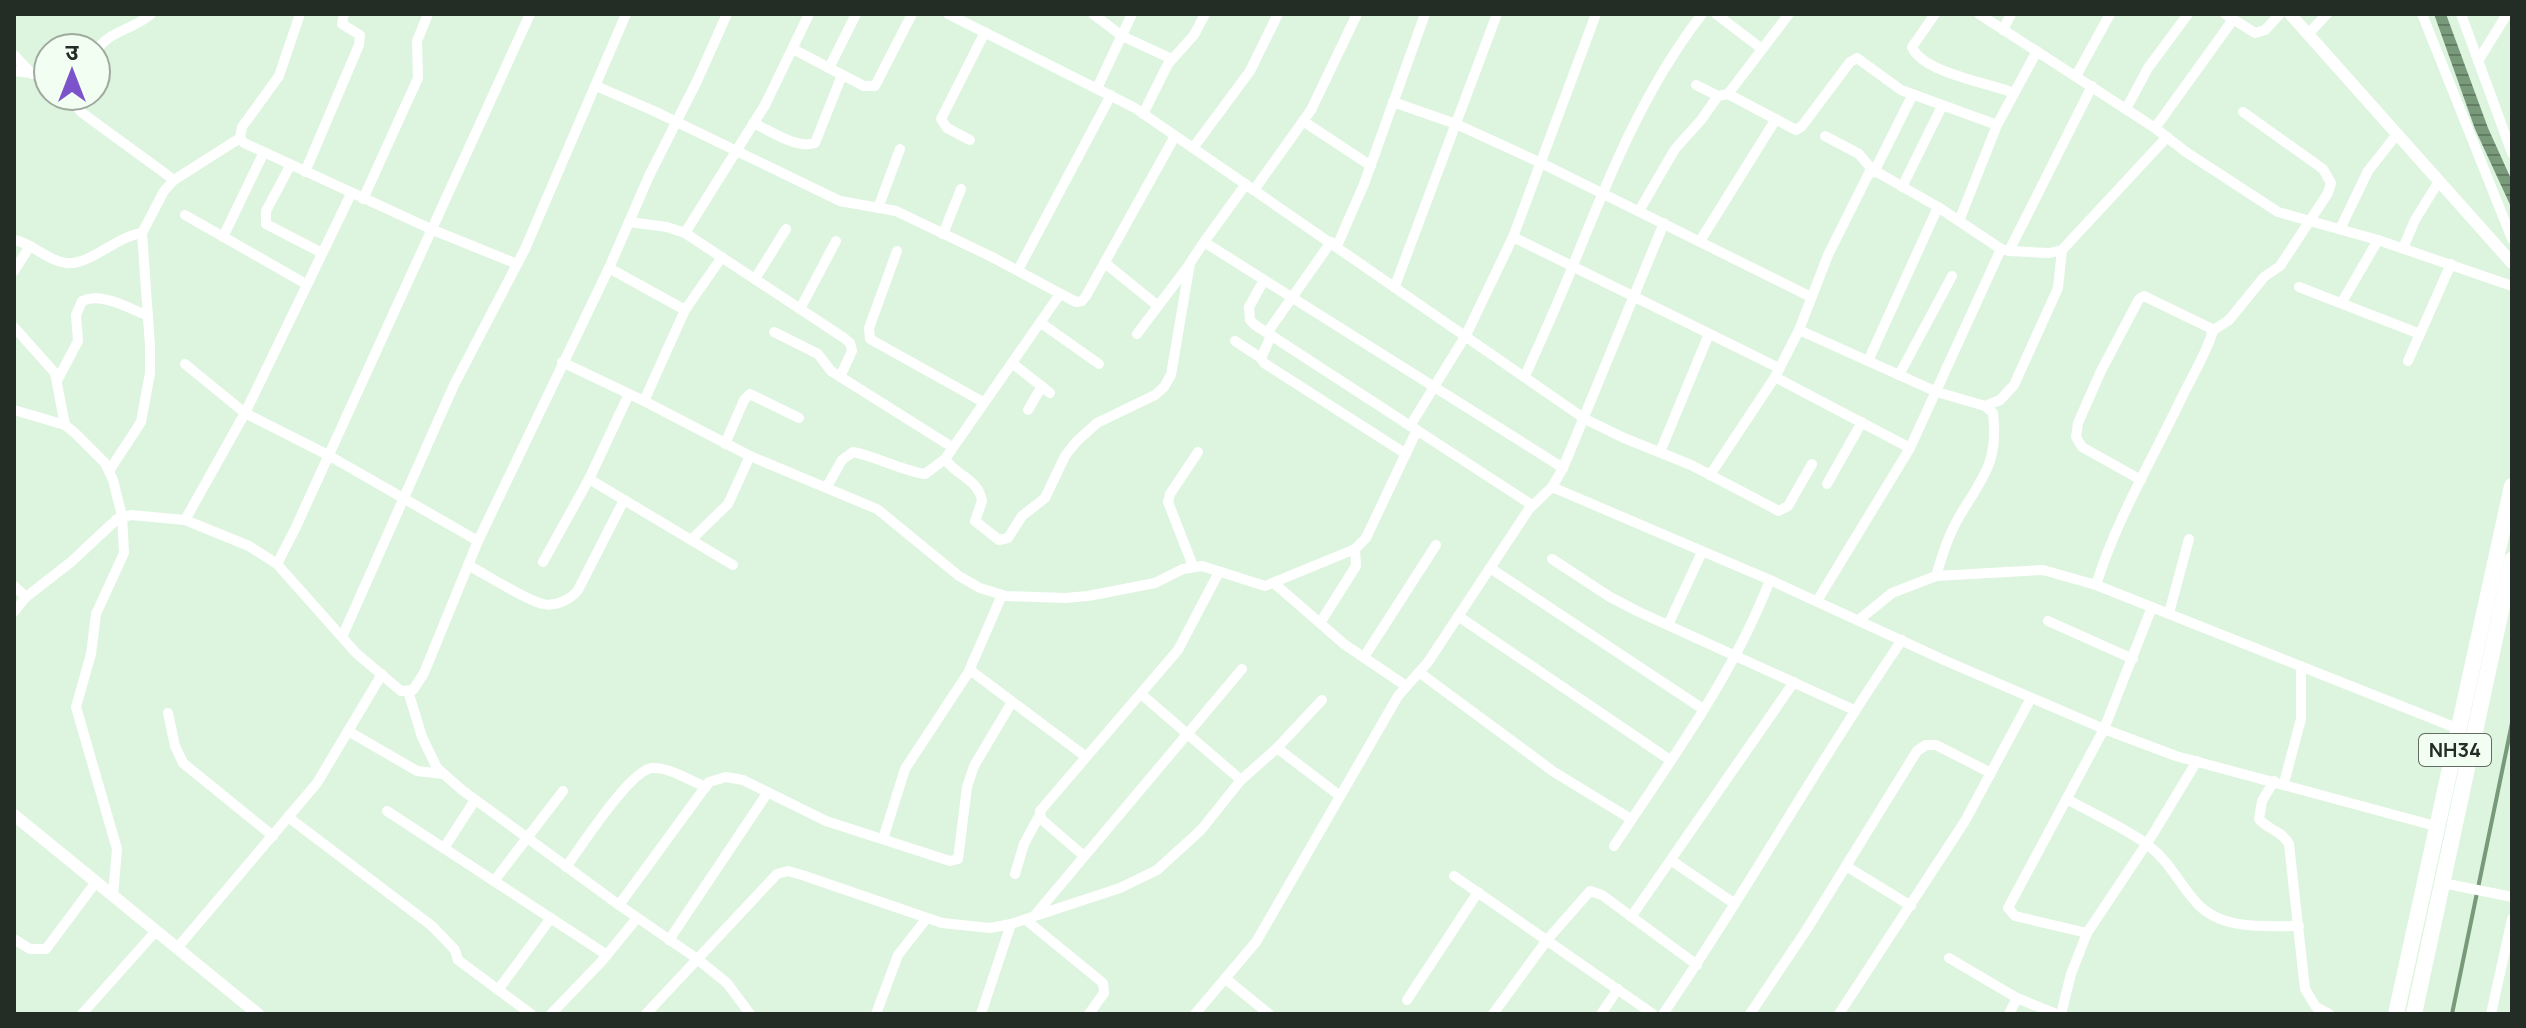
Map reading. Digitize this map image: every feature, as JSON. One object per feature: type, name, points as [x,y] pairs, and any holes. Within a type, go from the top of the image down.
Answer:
[{"type":"highway","name":"NH34","points":[[2396,1014],[2512,486]]},
{"type":"highway","name":"NH34","points":[[2414,1014],[2512,560]]},
{"type":"street","points":[[112,36],[138,25],[151,14]]},
{"type":"street","points":[[109,471],[143,417],[150,363],[142,233],[164,191],[174,180],[240,138],[242,127],[279,76],[300,14]]},
{"type":"street","points":[[305,172],[359,45],[360,35],[342,24],[344,14]]},
{"type":"street","points":[[363,199],[418,78],[417,41],[428,14]]},
{"type":"street","points":[[277,564],[530,14]]},
{"type":"street","points":[[343,635],[454,385],[517,264],[626,14]]},
{"type":"street","points":[[14,612],[26,597],[122,516],[185,520],[249,546],[277,564],[356,653],[401,691],[417,686],[478,541],[727,14]]},
{"type":"street","points":[[685,233],[753,123],[809,14]]},
{"type":"street","points":[[829,68],[856,14]]},
{"type":"street","points":[[793,49],[864,86],[875,86],[912,14]]},
{"type":"street","points":[[948,14],[1143,114],[1585,419],[1710,475],[1779,511],[1788,506],[1812,464]]},
{"type":"street","points":[[1093,14],[1122,36],[1172,59]]},
{"type":"street","points":[[1097,88],[1132,14]]},
{"type":"street","points":[[1143,114],[1172,59],[1194,35],[1205,14]]},
{"type":"street","points":[[1193,148],[1250,71],[1278,14]]},
{"type":"street","points":[[1137,334],[1204,242],[1303,121],[1323,88],[1357,14]]},
{"type":"street","points":[[1261,358],[1269,335],[1291,298],[1334,244],[1371,166],[1425,14]]},
{"type":"street","points":[[1395,286],[1497,14]]},
{"type":"street","points":[[562,362],[750,456],[877,509],[959,576],[980,588],[1002,595],[1088,596],[1155,583],[1193,566],[1257,585],[1275,584],[1355,549],[1366,538],[1406,454],[1414,428],[1466,335],[1513,237],[1596,14]]},
{"type":"street","points":[[1525,376],[1602,193],[1656,79],[1702,14]]},
{"type":"street","points":[[1716,14],[1762,49]]},
{"type":"street","points":[[1639,211],[1675,149],[1789,14]]},
{"type":"street","points":[[1935,14],[1912,47],[1916,54],[1949,73],[2014,93]]},
{"type":"street","points":[[1979,14],[2278,212],[2378,240],[2512,286]]},
{"type":"street","points":[[2003,30],[2011,14]]},
{"type":"street","points":[[2076,76],[2110,14]]},
{"type":"street","points":[[2126,109],[2148,68],[2188,14]]},
{"type":"street","points":[[2155,128],[2229,17],[2255,33],[2265,30],[2280,14]]},
{"type":"street","points":[[2290,14],[2512,263]]},
{"type":"street","points":[[2308,34],[2327,14]]},
{"type":"street","points":[[2422,14],[2512,239]]},
{"type":"street","points":[[2461,14],[2510,136],[2512,153]]},
{"type":"street","points":[[2478,61],[2507,14]]},
{"type":"street","points":[[970,140],[947,128],[941,119],[985,32]]},
{"type":"street","points":[[1959,221],[1997,125],[2037,51]]},
{"type":"street","points":[[14,55],[32,74]]},
{"type":"street","points":[[1696,85],[1776,119],[1792,129],[1802,126],[1855,58],[1882,78],[1913,94],[1997,125]]},
{"type":"street","points":[[14,71],[32,74]]},
{"type":"street","points":[[753,123],[807,146],[815,143],[842,75]]},
{"type":"street","points":[[596,86],[677,121],[840,201],[896,211],[1076,302],[1082,301],[1105,263],[1175,136]]},
{"type":"street","points":[[1817,601],[1910,448],[2005,250],[2092,86]]},
{"type":"street","points":[[1710,475],[1777,372],[1799,330],[1828,255],[1865,179],[1874,172],[1913,94]]},
{"type":"street","points":[[1018,270],[1111,95]]},
{"type":"street","points":[[1393,102],[1456,124],[1541,163],[1811,297]]},
{"type":"street","points":[[1902,187],[1942,106]]},
{"type":"street","points":[[81,112],[174,180]]},
{"type":"street","points":[[2096,585],[2113,535],[2212,331],[2229,320],[2264,277],[2280,266],[2328,193],[2330,177],[2323,169],[2243,112]]},
{"type":"street","points":[[1700,241],[1776,119]]},
{"type":"street","points":[[1303,121],[1371,166]]},
{"type":"street","points":[[2340,229],[2360,184],[2397,134]]},
{"type":"street","points":[[1825,136],[1859,154],[1874,172],[1938,207],[2005,250],[2049,253],[2062,250],[2167,137]]},
{"type":"street","points":[[240,138],[263,154],[517,264]]},
{"type":"street","points":[[878,208],[900,149]]},
{"type":"street","points":[[223,237],[263,154]]},
{"type":"street","points":[[290,166],[266,211],[266,224],[322,253]]},
{"type":"street","points":[[2403,248],[2415,220],[2439,181]]},
{"type":"street","points":[[943,234],[961,189]]},
{"type":"street","points":[[185,520],[245,413],[351,194]]},
{"type":"street","points":[[1868,361],[1938,207]]},
{"type":"street","points":[[185,215],[306,284]]},
{"type":"street","points":[[629,222],[667,227],[685,233],[850,343],[852,351],[840,377]]},
{"type":"street","points":[[1195,1014],[1256,942],[1406,686],[1420,673],[1532,505],[1552,487],[1585,419],[1664,223]]},
{"type":"street","points":[[755,279],[786,229]]},
{"type":"street","points":[[14,240],[59,262],[72,263],[125,237],[142,233]]},
{"type":"street","points":[[1513,237],[1709,334],[1910,448]]},
{"type":"street","points":[[2342,302],[2378,240]]},
{"type":"street","points":[[800,309],[836,241]]},
{"type":"street","points":[[1204,242],[1563,468]]},
{"type":"street","points":[[14,271],[30,246]]},
{"type":"street","points":[[1985,406],[2000,400],[2014,385],[2058,288],[2062,250]]},
{"type":"street","points":[[897,251],[869,328],[870,339],[983,402]]},
{"type":"street","points":[[644,401],[685,310],[722,257]]},
{"type":"street","points":[[1105,263],[1158,306]]},
{"type":"street","points":[[945,459],[947,464],[974,482],[981,494],[981,509],[976,522],[999,540],[1008,538],[1022,516],[1045,498],[1065,456],[1076,442],[1097,423],[1155,395],[1164,387],[1171,375],[1190,263]]},
{"type":"street","points":[[2408,361],[2451,264]]},
{"type":"street","points":[[609,268],[685,310]]},
{"type":"street","points":[[1899,375],[1952,276]]},
{"type":"street","points":[[1264,280],[1249,307],[1250,320],[1532,505]]},
{"type":"street","points":[[2299,287],[2420,334]]},
{"type":"street","points":[[826,488],[842,460],[853,452],[925,474],[945,459],[1060,294]]},
{"type":"street","points":[[2141,480],[2077,442],[2078,423],[2101,371],[2142,296],[2151,297],[2212,331]]},
{"type":"street","points":[[58,379],[78,341],[76,315],[82,301],[104,299],[148,316]]},
{"type":"street","points":[[1041,323],[1099,364]]},
{"type":"street","points":[[14,327],[52,367],[58,379],[65,425]]},
{"type":"street","points":[[1799,330],[1937,392],[1985,406],[1993,413],[1995,427],[1991,464],[1958,519],[1936,576]]},
{"type":"street","points":[[774,332],[818,354],[831,371],[952,447]]},
{"type":"street","points":[[1660,452],[1709,334]]},
{"type":"street","points":[[1235,341],[1268,366],[1406,454]]},
{"type":"street","points":[[1012,363],[1046,390],[1028,410]]},
{"type":"street","points":[[185,364],[245,413],[328,455],[478,541]]},
{"type":"street","points":[[543,562],[589,479],[629,394]]},
{"type":"street","points":[[725,444],[744,400],[750,394],[799,418]]},
{"type":"street","points":[[14,410],[65,425],[100,457],[109,471],[122,516],[124,553],[96,614],[93,646],[77,712],[115,840],[117,861],[113,896]]},
{"type":"street","points":[[1827,484],[1862,422]]},
{"type":"street","points":[[1193,566],[1168,502],[1170,494],[1198,452]]},
{"type":"street","points":[[691,540],[728,504],[750,456]]},
{"type":"street","points":[[589,479],[733,565]]},
{"type":"street","points":[[1552,487],[1860,619],[2104,729],[2197,761],[2439,827]]},
{"type":"street","points":[[468,565],[541,604],[559,603],[573,597],[578,590],[624,500]]},
{"type":"street","points":[[2169,613],[2189,539]]},
{"type":"street","points":[[1364,657],[1436,545]]},
{"type":"street","points":[[1320,623],[1356,566],[1355,549]]},
{"type":"street","points":[[1668,625],[1702,552]]},
{"type":"street","points":[[1552,559],[1610,597],[1854,710]]},
{"type":"street","points":[[1490,568],[1703,709]]},
{"type":"street","points":[[1860,619],[1892,593],[1936,576],[2043,570],[2096,585],[2459,729]]},
{"type":"street","points":[[1015,874],[1024,844],[1042,808],[1178,650],[1219,572]]},
{"type":"street","points":[[1614,846],[1735,655],[1770,580]]},
{"type":"street","points":[[1275,584],[1320,623],[1406,686]]},
{"type":"street","points":[[14,586],[26,597]]},
{"type":"street","points":[[883,839],[905,769],[970,670],[1002,595]]},
{"type":"street","points":[[2087,933],[2015,916],[2008,908],[2104,729],[2152,607]]},
{"type":"street","points":[[1458,616],[1670,760]]},
{"type":"street","points":[[2048,621],[2133,659]]},
{"type":"street","points":[[1663,1014],[1697,965],[1854,710],[1902,640]]},
{"type":"street","points":[[2301,666],[2301,719],[2279,782],[2262,801],[2259,819],[2265,826],[2284,835],[2289,844],[2305,989],[2316,1007],[2329,1014]]},
{"type":"street","points":[[1029,918],[1242,669]]},
{"type":"street","points":[[970,670],[1085,756]]},
{"type":"street","points":[[1420,673],[1554,772],[1631,819]]},
{"type":"street","points":[[178,947],[317,783],[382,674]]},
{"type":"street","points":[[1631,917],[1794,682]]},
{"type":"street","points":[[408,691],[428,753],[443,774],[566,867],[696,958],[727,983],[750,1014]]},
{"type":"street","points":[[1141,694],[1241,780]]},
{"type":"street","points":[[1839,1014],[1965,821],[2031,698]]},
{"type":"street","points":[[646,1014],[782,871],[942,923],[970,927],[1011,924],[1120,888],[1157,870],[1201,830],[1241,780],[1277,748],[1322,700]]},
{"type":"street","points":[[619,905],[706,787],[718,778],[743,780],[826,821],[950,861],[958,859],[967,787],[974,766],[1012,702]]},
{"type":"street","points":[[168,713],[175,746],[183,763],[273,836]]},
{"type":"street","points":[[348,731],[417,771],[443,774]]},
{"type":"street","points":[[1750,1014],[1917,751],[1926,745],[1936,745],[1991,773]]},
{"type":"street","points":[[1277,748],[1340,796]]},
{"type":"street","points":[[1949,958],[2017,998],[2059,1014],[2087,933],[2197,761]]},
{"type":"street","points":[[566,867],[629,783],[644,770],[663,770],[706,787]]},
{"type":"street","points":[[494,881],[563,791]]},
{"type":"street","points":[[669,940],[768,792]]},
{"type":"street","points":[[2067,799],[2146,844],[2171,866],[2195,902],[2207,913],[2228,922],[2255,927],[2299,926]]},
{"type":"street","points":[[444,848],[475,800]]},
{"type":"street","points":[[387,811],[607,955]]},
{"type":"street","points":[[14,815],[258,1014]]},
{"type":"street","points":[[1039,816],[1084,856]]},
{"type":"street","points":[[288,817],[432,926],[455,950],[458,960],[531,1014]]},
{"type":"street","points":[[1672,861],[1735,904]]},
{"type":"street","points":[[1846,866],[1911,906]]},
{"type":"street","points":[[1454,876],[1653,1014]]},
{"type":"street","points":[[14,939],[30,949],[46,949],[96,882]]},
{"type":"street","points":[[2443,883],[2512,897]]},
{"type":"street","points":[[1493,1014],[1547,940],[1590,891],[1602,895],[1697,965]]},
{"type":"street","points":[[1407,1000],[1478,892]]},
{"type":"street","points":[[498,990],[551,918]]},
{"type":"street","points":[[551,1014],[637,918]]},
{"type":"street","points":[[876,1014],[898,955],[927,918]]},
{"type":"street","points":[[1029,918],[1103,983],[1104,993],[1089,1014]]},
{"type":"street","points":[[2491,1014],[2512,919]]},
{"type":"street","points":[[981,1014],[1011,924]]},
{"type":"street","points":[[82,1014],[156,931]]},
{"type":"street","points":[[1226,979],[1269,1014]]},
{"type":"street","points":[[1601,1014],[1618,989]]},
{"type":"street","points":[[2009,1014],[2017,998]]},
{"type":"shaded area","points":[[2434,14],[2446,14],[2488,128],[2512,181],[2512,209],[2475,129]]},
{"type":"waterway","points":[[2452,1014],[2512,723]]}]
